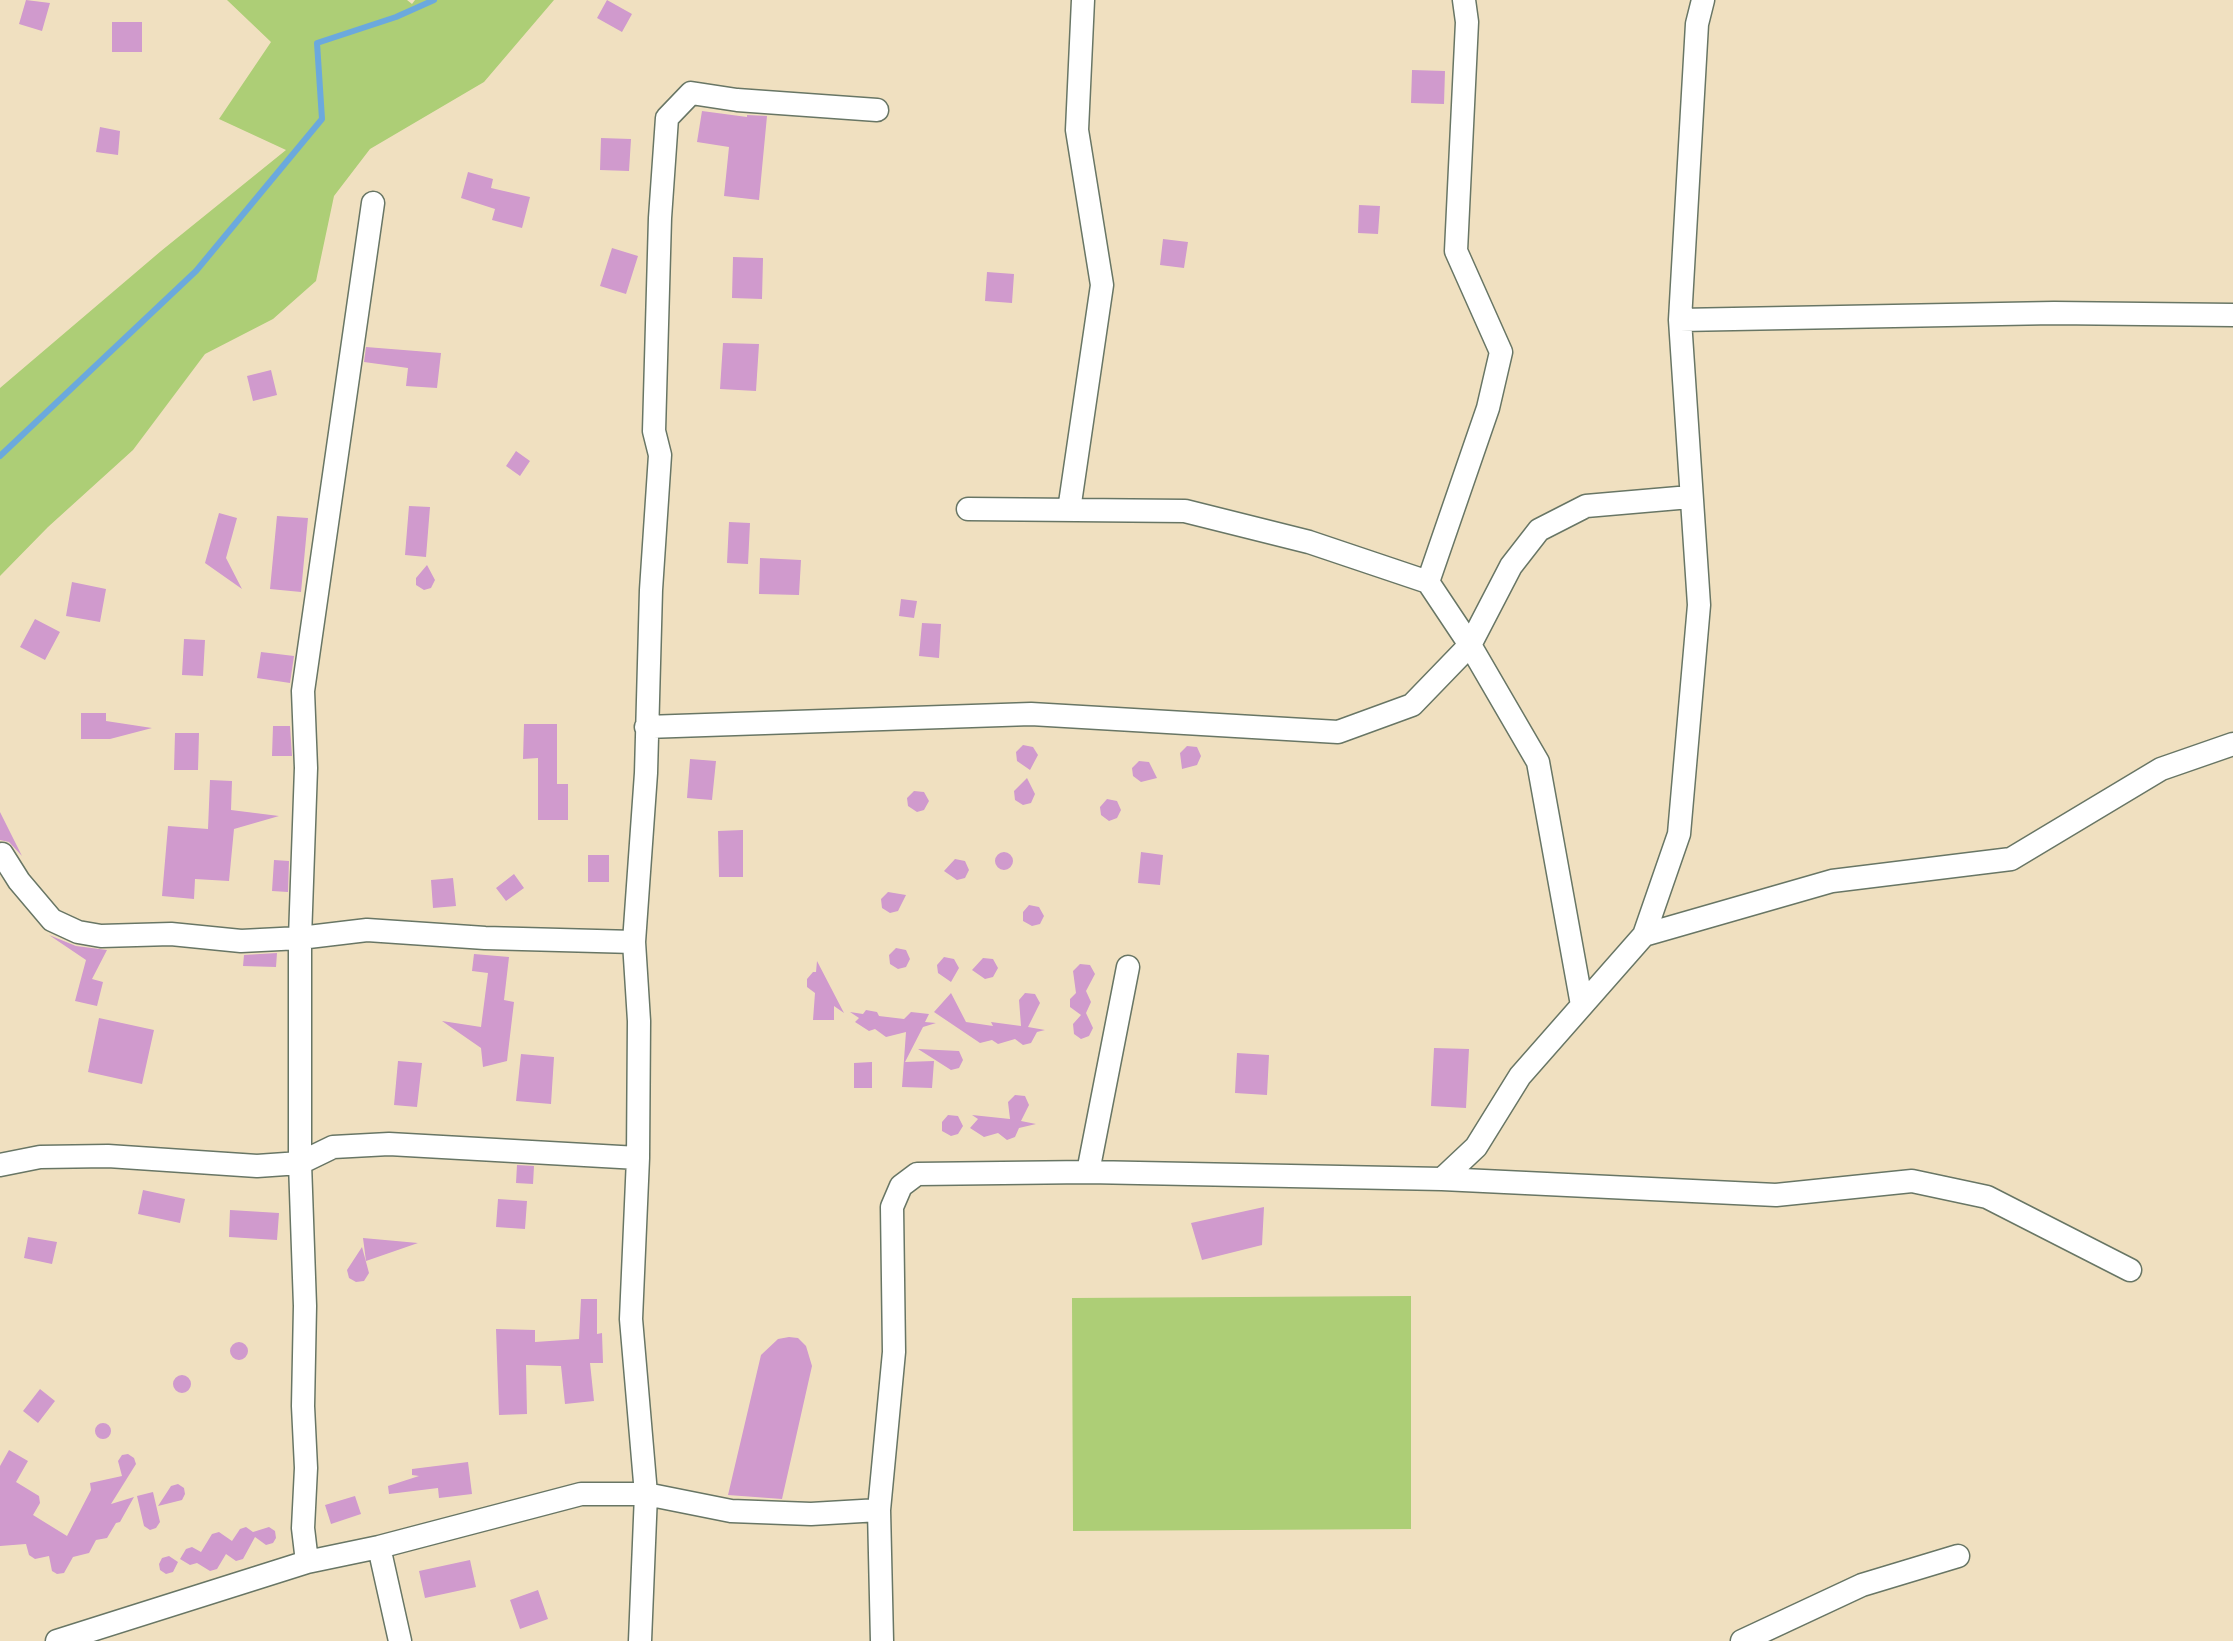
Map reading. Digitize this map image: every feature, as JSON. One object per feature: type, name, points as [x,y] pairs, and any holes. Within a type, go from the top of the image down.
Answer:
[{"type":"street","points":[[1069,510],[1102,285],[1077,130],[1083,0]]},
{"type":"street","points":[[1428,582],[1488,408],[1501,352],[1456,251],[1467,22],[1464,0]]},
{"type":"street","points":[[1442,1179],[1476,1147],[1520,1076],[1644,935],[1679,834],[1699,605],[1680,320],[1697,24],[1703,0]]},
{"type":"street","points":[[640,1641],[646,1494],[631,1319],[638,1158],[639,1021],[634,942],[646,773],[651,590],[660,455],[654,431],[660,218],[667,118],[691,93],[737,100],[877,110]]},
{"type":"street","points":[[307,1562],[303,1528],[306,1468],[303,1406],[305,1306],[300,1163],[300,938],[306,768],[303,691],[373,203]]},
{"type":"street","points":[[1680,320],[2054,313],[2233,315]]},
{"type":"street","points":[[646,727],[1031,714],[1338,732],[1412,705],[1470,645],[1511,566],[1539,530],[1586,506],[1690,497]]},
{"type":"street","points":[[968,509],[1185,511],[1309,542],[1428,582],[1470,645],[1538,762],[1582,1005]]},
{"type":"street","points":[[1644,935],[1832,881],[2011,859],[2161,769],[2228,742]]},
{"type":"street","points":[[2,854],[19,881],[52,920],[78,932],[101,936],[171,934],[241,941],[367,930],[485,938],[634,942]]},
{"type":"street","points":[[1088,1172],[1128,967]]},
{"type":"street","points":[[0,1165],[40,1157],[108,1156],[257,1166],[300,1163],[333,1147],[389,1144],[638,1158]]},
{"type":"street","points":[[882,1641],[879,1510],[894,1352],[892,1207],[901,1186],[917,1174],[1088,1172],[1442,1179],[1776,1195],[1912,1181],[1987,1197],[2130,1270]]},
{"type":"street","points":[[57,1641],[307,1562],[379,1547],[581,1494],[646,1494],[731,1511],[811,1514],[879,1510]]},
{"type":"street","points":[[379,1547],[400,1641]]},
{"type":"street","points":[[1742,1641],[1862,1585],[1958,1556]]},
{"type":"green space","points":[[227,0],[407,0],[412,4],[415,0],[554,0],[484,82],[370,149],[334,196],[316,281],[273,319],[205,354],[133,450],[48,527],[0,576],[0,388],[286,150],[219,119],[271,42]]},
{"type":"green space","points":[[1411,1296],[1411,1529],[1073,1531],[1072,1298]]},
{"type":"building","points":[[26,0],[50,3],[42,31],[19,24]]},
{"type":"building","points":[[607,0],[632,14],[622,32],[597,18]]},
{"type":"building","points":[[112,22],[142,22],[142,52],[112,52]]},
{"type":"building","points":[[1412,70],[1445,71],[1444,104],[1411,103]]},
{"type":"building","points":[[702,111],[747,117],[767,116],[759,200],[724,196],[729,147],[697,142]]},
{"type":"building","points":[[100,127],[120,131],[118,155],[96,152]]},
{"type":"building","points":[[601,138],[631,139],[629,171],[600,170]]},
{"type":"building","points":[[468,172],[493,179],[491,188],[530,197],[522,228],[492,220],[495,209],[461,198]]},
{"type":"building","points":[[1359,205],[1380,206],[1378,234],[1358,233]]},
{"type":"building","points":[[1163,239],[1188,242],[1184,268],[1160,265]]},
{"type":"building","points":[[612,248],[638,256],[626,294],[600,286]]},
{"type":"building","points":[[733,257],[763,258],[762,299],[732,298]]},
{"type":"building","points":[[987,272],[1014,274],[1012,303],[985,301]]},
{"type":"building","points":[[723,343],[759,344],[756,391],[720,389]]},
{"type":"building","points":[[366,347],[441,353],[437,388],[406,386],[408,368],[364,362]]},
{"type":"building","points":[[271,370],[277,395],[253,401],[247,376]]},
{"type":"building","points":[[516,451],[530,461],[520,476],[506,466]]},
{"type":"building","points":[[409,506],[430,507],[426,557],[405,555]]},
{"type":"building","points":[[219,513],[237,518],[226,558],[242,589],[205,563]]},
{"type":"building","points":[[277,516],[308,518],[301,592],[270,589]]},
{"type":"building","points":[[729,522],[750,523],[748,564],[727,563]]},
{"type":"building","points":[[760,558],[801,560],[799,595],[759,594]]},
{"type":"building","points":[[427,565],[435,580],[431,588],[424,590],[416,585],[416,578]]},
{"type":"building","points":[[72,582],[106,589],[100,622],[66,616]]},
{"type":"building","points":[[901,599],[917,601],[914,618],[899,616]]},
{"type":"building","points":[[35,619],[60,632],[45,660],[20,647]]},
{"type":"building","points":[[922,623],[941,624],[939,658],[919,656]]},
{"type":"building","points":[[184,639],[205,640],[203,676],[182,675]]},
{"type":"building","points":[[261,652],[294,656],[290,683],[257,678]]},
{"type":"building","points":[[81,713],[106,713],[106,721],[152,728],[110,739],[81,739]]},
{"type":"building","points":[[524,724],[557,724],[557,784],[568,784],[568,820],[538,820],[538,758],[523,759]]},
{"type":"building","points":[[273,726],[290,726],[292,756],[272,756]]},
{"type":"building","points":[[175,733],[199,733],[198,770],[174,770]]},
{"type":"building","points":[[1023,745],[1033,747],[1038,755],[1030,770],[1017,761],[1016,752]]},
{"type":"building","points":[[1187,746],[1197,747],[1201,756],[1197,765],[1182,769],[1180,753]]},
{"type":"building","points":[[690,759],[716,761],[712,800],[687,798]]},
{"type":"building","points":[[1139,761],[1149,762],[1157,778],[1141,782],[1133,776],[1132,768]]},
{"type":"building","points":[[1027,778],[1035,794],[1031,803],[1023,805],[1015,800],[1014,791]]},
{"type":"building","points":[[210,780],[232,781],[231,810],[279,816],[234,829],[229,881],[195,879],[194,899],[162,896],[168,826],[208,829]]},
{"type":"building","points":[[914,791],[924,792],[929,801],[924,810],[917,812],[908,806],[907,798]]},
{"type":"building","points":[[1107,799],[1117,801],[1121,810],[1117,818],[1109,821],[1101,815],[1100,807]]},
{"type":"building","points":[[0,812],[22,856],[9,842],[0,840]]},
{"type":"building","points":[[743,830],[743,877],[719,877],[718,831]]},
{"type":"building","points":[[1004,852],[1013,861],[1004,870],[995,861]]},
{"type":"building","points":[[1141,852],[1163,855],[1160,885],[1138,883]]},
{"type":"building","points":[[588,855],[609,855],[609,882],[588,882]]},
{"type":"building","points":[[955,859],[965,861],[969,870],[965,878],[957,880],[944,871]]},
{"type":"building","points":[[274,860],[289,861],[288,892],[272,891]]},
{"type":"building","points":[[514,874],[524,888],[506,901],[496,888]]},
{"type":"building","points":[[453,878],[456,906],[433,908],[431,880]]},
{"type":"building","points":[[888,892],[906,895],[898,911],[890,913],[882,908],[881,899]]},
{"type":"building","points":[[1029,905],[1039,907],[1044,916],[1040,924],[1032,926],[1023,921],[1023,912]]},
{"type":"building","points":[[49,935],[76,946],[107,950],[92,979],[103,982],[97,1006],[75,1001],[86,960]]},
{"type":"building","points":[[896,948],[906,950],[910,959],[906,967],[898,969],[890,964],[889,955]]},
{"type":"building","points":[[277,953],[276,967],[243,966],[244,955]]},
{"type":"building","points":[[474,954],[509,957],[504,1000],[514,1002],[507,1061],[483,1067],[481,1048],[442,1021],[481,1027],[488,973],[472,971]]},
{"type":"building","points":[[944,957],[954,959],[959,968],[951,982],[938,973],[937,965]]},
{"type":"building","points":[[983,958],[993,959],[998,968],[993,977],[985,979],[972,970]]},
{"type":"building","points":[[817,961],[844,1013],[834,1006],[834,1020],[813,1020],[815,993],[807,987],[807,979],[816,972]]},
{"type":"building","points":[[1080,964],[1090,965],[1095,974],[1086,991],[1091,1002],[1086,1013],[1093,1028],[1089,1036],[1081,1039],[1074,1034],[1073,1024],[1081,1015],[1070,1007],[1070,999],[1076,993],[1073,971]]},
{"type":"building","points":[[951,993],[966,1022],[993,1026],[991,1022],[1021,1026],[1019,1000],[1025,993],[1035,994],[1040,1003],[1028,1027],[1045,1030],[1037,1032],[1031,1043],[1023,1045],[1015,1039],[998,1044],[992,1040],[980,1043],[934,1012]]},
{"type":"building","points":[[866,1010],[877,1012],[879,1016],[904,1019],[911,1012],[929,1014],[925,1022],[936,1023],[923,1027],[905,1062],[934,1061],[932,1088],[902,1087],[906,1032],[886,1037],[875,1029],[869,1031],[855,1022],[859,1018],[850,1012],[863,1014]]},
{"type":"building","points":[[99,1018],[154,1030],[142,1084],[88,1072]]},
{"type":"building","points":[[1434,1048],[1469,1049],[1466,1108],[1431,1106]]},
{"type":"building","points":[[918,1049],[959,1051],[963,1060],[959,1068],[951,1070]]},
{"type":"building","points":[[1237,1053],[1269,1055],[1267,1095],[1235,1093]]},
{"type":"building","points":[[521,1054],[554,1057],[551,1104],[516,1101]]},
{"type":"building","points":[[398,1061],[422,1063],[417,1107],[394,1105]]},
{"type":"building","points":[[872,1062],[872,1088],[854,1088],[854,1063]]},
{"type":"building","points":[[1015,1095],[1025,1096],[1029,1105],[1021,1121],[1036,1124],[1019,1128],[1015,1137],[1007,1140],[998,1133],[984,1137],[970,1128],[978,1119],[972,1115],[1010,1119],[1008,1102]]},
{"type":"building","points":[[948,1115],[958,1116],[963,1126],[958,1134],[951,1136],[942,1131],[942,1122]]},
{"type":"building","points":[[517,1165],[534,1166],[533,1184],[516,1183]]},
{"type":"building","points":[[143,1190],[185,1199],[180,1223],[138,1214]]},
{"type":"building","points":[[498,1199],[527,1201],[525,1229],[496,1227]]},
{"type":"building","points":[[1264,1207],[1262,1245],[1202,1260],[1191,1223]]},
{"type":"building","points":[[230,1210],[279,1213],[277,1240],[229,1237]]},
{"type":"building","points":[[28,1237],[57,1242],[52,1264],[24,1258]]},
{"type":"building","points":[[363,1238],[418,1243],[366,1261]]},
{"type":"building","points":[[362,1247],[369,1273],[364,1281],[356,1282],[349,1278],[347,1270]]},
{"type":"building","points":[[581,1299],[597,1299],[597,1334],[602,1333],[603,1363],[590,1363],[594,1401],[565,1404],[561,1366],[526,1365],[527,1414],[499,1415],[496,1329],[535,1330],[535,1342],[579,1339]]},
{"type":"building","points":[[798,1338],[806,1346],[812,1366],[782,1499],[728,1495],[761,1355],[778,1339]]},
{"type":"building","points":[[239,1342],[248,1351],[239,1360],[230,1351]]},
{"type":"building","points":[[182,1375],[191,1384],[182,1393],[173,1384]]},
{"type":"building","points":[[40,1389],[55,1401],[38,1423],[23,1411]]},
{"type":"building","points":[[100,1423],[106,1423],[111,1431],[109,1437],[100,1439],[95,1434],[95,1428]]},
{"type":"building","points":[[9,1450],[28,1461],[16,1482],[39,1496],[40,1503],[33,1515],[67,1536],[91,1490],[90,1483],[122,1476],[118,1461],[122,1455],[128,1454],[134,1458],[136,1464],[111,1504],[134,1497],[120,1522],[116,1523],[107,1538],[96,1540],[89,1553],[73,1557],[64,1573],[52,1571],[49,1556],[35,1559],[29,1555],[26,1544],[0,1546],[0,1466]]},
{"type":"building","points":[[468,1462],[472,1494],[439,1498],[438,1488],[389,1494],[388,1486],[419,1476],[412,1475],[412,1469]]},
{"type":"building","points":[[178,1484],[184,1488],[182,1500],[158,1506],[171,1486]]},
{"type":"building","points":[[153,1492],[160,1522],[150,1530],[144,1526],[137,1496]]},
{"type":"building","points":[[355,1496],[361,1514],[331,1524],[325,1505]]},
{"type":"building","points":[[246,1527],[253,1532],[269,1527],[275,1531],[276,1538],[266,1545],[255,1537],[243,1559],[236,1561],[226,1554],[217,1569],[210,1571],[197,1563],[190,1565],[180,1559],[186,1549],[192,1547],[201,1552],[212,1534],[219,1532],[232,1541],[240,1529]]},
{"type":"building","points":[[169,1556],[178,1562],[173,1572],[166,1574],[160,1570],[159,1564],[162,1558]]},
{"type":"building","points":[[470,1560],[476,1587],[425,1598],[419,1571]]},
{"type":"building","points":[[538,1590],[548,1619],[520,1629],[510,1600]]},
{"type":"waterway","points":[[0,456],[196,271],[322,119],[317,43],[396,17],[434,0]]}]
